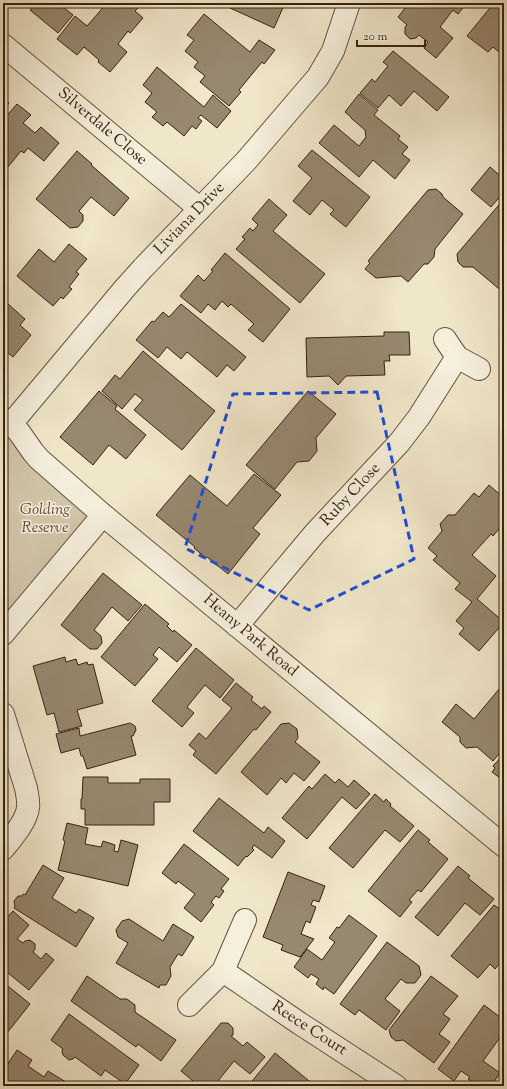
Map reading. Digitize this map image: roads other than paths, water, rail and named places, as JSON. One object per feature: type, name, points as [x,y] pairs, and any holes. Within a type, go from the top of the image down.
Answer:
[{"type":"street","name":"Liviana Drive","points":[[7,421],[142,268],[246,161],[318,76],[333,51],[349,3]]},
{"type":"street","name":"Silverdale Close","points":[[3,45],[200,209]]},
{"type":"street","points":[[445,338],[456,357],[479,369]]},
{"type":"street","name":"Ruby Close","points":[[237,626],[315,533],[402,439],[419,417],[456,357]]},
{"type":"street","name":"Heany Park Road","points":[[7,421],[39,459],[103,515],[504,846]]},
{"type":"street","points":[[3,634],[103,515]]},
{"type":"street","points":[[3,714],[26,788],[28,808],[20,827],[3,849]]},
{"type":"street","points":[[189,1005],[222,971],[244,920]]},
{"type":"street","name":"Reece Court","points":[[222,971],[396,1086]]},
{"type":"park label","name":"Golding Reserve","points":[[45,519]]}]
